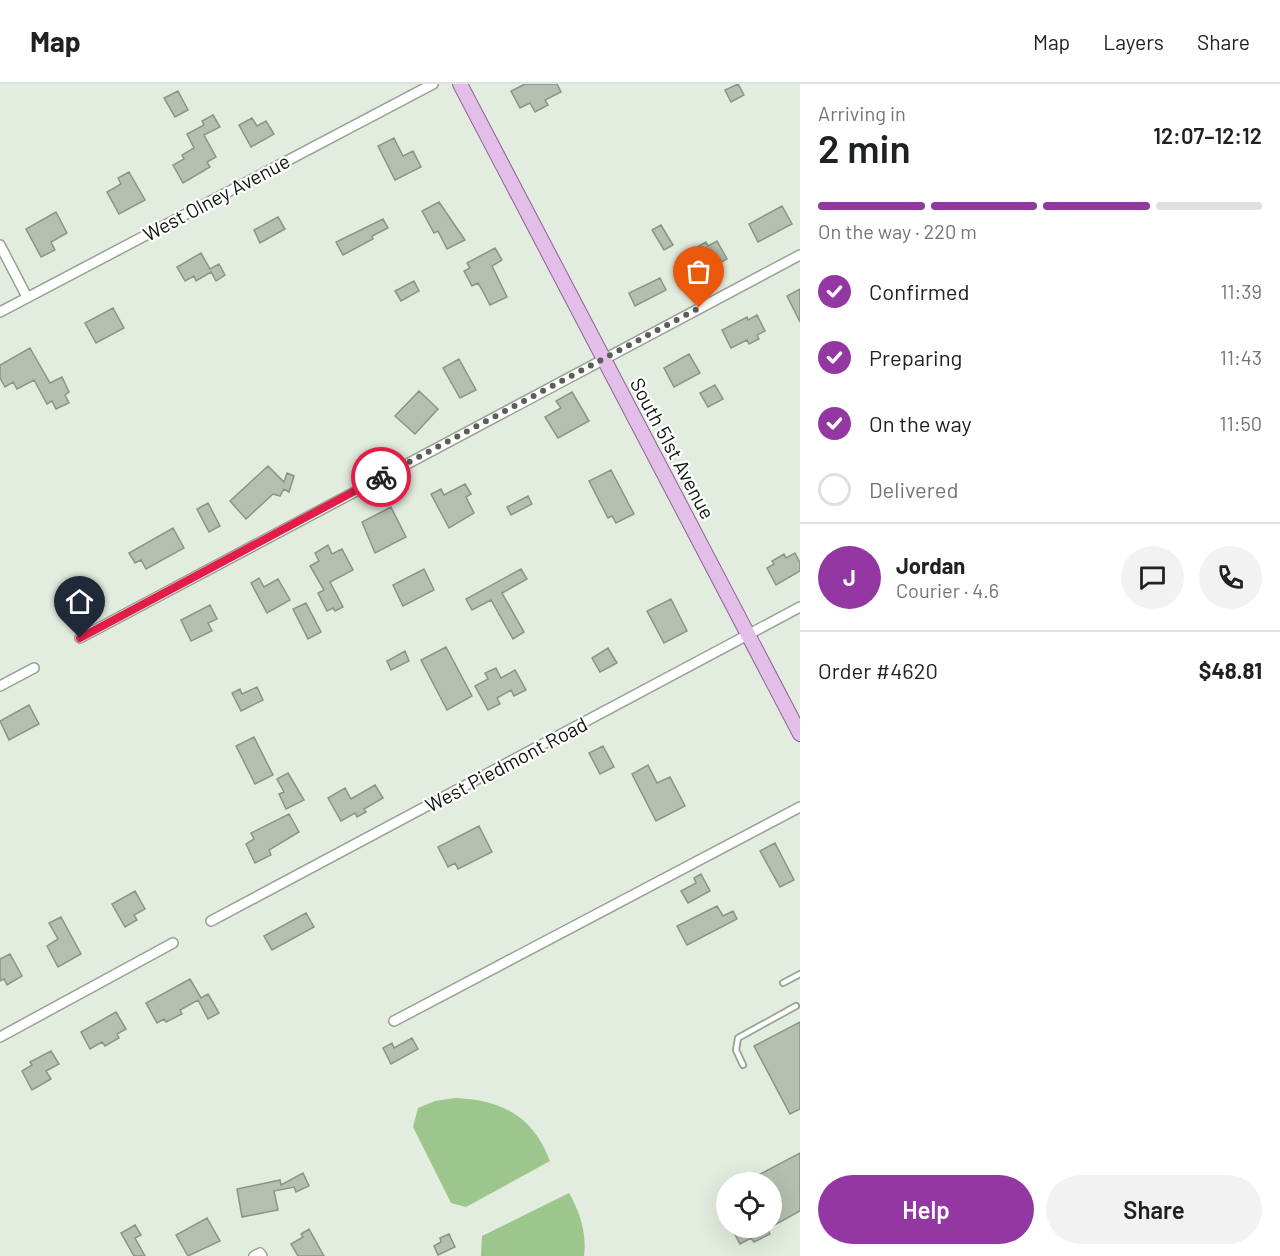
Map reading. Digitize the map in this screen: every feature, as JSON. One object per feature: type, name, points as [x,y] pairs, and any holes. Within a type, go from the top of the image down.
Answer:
[{"type":"main road","name":"South 51st Avenue","points":[[460,84],[800,734]]},
{"type":"street","name":"West Olney Avenue","points":[[0,312],[433,84]]},
{"type":"street","points":[[0,245],[27,297]]},
{"type":"street","points":[[80,638],[800,255]]},
{"type":"street","name":"West Piedmont Road","points":[[211,921],[800,607]]},
{"type":"street","points":[[0,686],[34,668]]},
{"type":"street","points":[[394,1021],[800,807]]},
{"type":"street","points":[[0,1038],[173,943]]},
{"type":"lane","points":[[783,983],[800,974]]},
{"type":"lane","points":[[743,1065],[736,1050],[738,1038],[796,1006]]},
{"type":"green space","points":[[455,1098],[487,1102],[514,1113],[535,1132],[550,1161],[466,1207],[451,1203],[413,1127],[418,1108],[435,1101]]},
{"type":"green space","points":[[569,1193],[582,1223],[584,1256],[481,1256],[482,1236]]},
{"type":"building","points":[[525,84],[557,84],[561,92],[545,100],[548,105],[535,112],[530,103],[520,108],[511,91]]},
{"type":"building","points":[[738,84],[744,95],[731,102],[725,90]]},
{"type":"building","points":[[178,91],[188,110],[175,117],[164,98]]},
{"type":"building","points":[[213,115],[220,127],[204,135],[216,157],[207,162],[210,167],[183,183],[173,165],[184,159],[182,155],[194,148],[187,134],[204,125],[202,121]]},
{"type":"building","points":[[252,118],[257,126],[266,121],[274,134],[251,147],[239,125]]},
{"type":"building","points":[[394,138],[403,156],[413,151],[421,167],[395,180],[378,146]]},
{"type":"building","points":[[129,172],[145,200],[119,214],[107,192],[121,184],[118,178]]},
{"type":"building","points":[[439,202],[465,240],[447,249],[438,231],[434,233],[422,211]]},
{"type":"building","points":[[782,206],[792,224],[758,242],[749,224]]},
{"type":"building","points":[[56,212],[67,233],[51,242],[55,250],[41,257],[26,229]]},
{"type":"building","points":[[278,217],[285,229],[260,243],[254,230]]},
{"type":"building","points":[[383,219],[388,228],[343,255],[336,242]]},
{"type":"building","points":[[661,225],[673,245],[664,250],[652,230]]},
{"type":"building","points":[[717,241],[727,259],[693,277],[685,262],[698,255],[695,248],[706,242],[708,246]]},
{"type":"building","points":[[495,248],[502,260],[492,266],[507,297],[490,305],[478,283],[472,286],[464,271],[470,268],[467,263]]},
{"type":"building","points":[[201,253],[210,269],[219,264],[225,275],[216,281],[211,272],[196,281],[194,276],[185,281],[177,267]]},
{"type":"building","points":[[660,278],[666,290],[635,306],[629,293]]},
{"type":"building","points":[[414,281],[419,291],[401,301],[395,291]]},
{"type":"building","points":[[800,289],[800,322],[787,296]]},
{"type":"building","points":[[113,308],[124,328],[96,343],[85,323]]},
{"type":"building","points":[[757,315],[765,331],[757,335],[759,339],[749,344],[747,340],[731,348],[722,330],[747,317],[748,320]]},
{"type":"building","points":[[30,348],[50,383],[62,377],[69,392],[65,395],[69,403],[56,409],[52,401],[47,404],[34,380],[17,389],[13,382],[5,387],[0,378],[0,365]]},
{"type":"building","points":[[689,354],[700,373],[674,387],[664,368]]},
{"type":"building","points":[[459,359],[476,390],[460,398],[443,368]]},
{"type":"building","points":[[715,385],[723,399],[708,407],[700,393]]},
{"type":"building","points":[[419,391],[438,409],[415,434],[395,416]]},
{"type":"building","points":[[572,392],[589,421],[558,438],[545,417],[561,408],[556,401]]},
{"type":"building","points":[[268,466],[284,482],[287,473],[294,476],[289,492],[284,489],[280,496],[273,494],[246,519],[230,501]]},
{"type":"building","points":[[611,470],[634,514],[616,523],[612,516],[608,518],[589,481]]},
{"type":"building","points":[[465,484],[471,494],[466,497],[474,513],[449,528],[431,494],[441,489],[444,495]]},
{"type":"building","points":[[528,496],[532,504],[511,515],[507,507]]},
{"type":"building","points":[[208,503],[220,526],[209,532],[197,509]]},
{"type":"building","points":[[391,507],[406,537],[375,553],[362,522]]},
{"type":"building","points":[[173,528],[184,548],[146,569],[141,560],[135,563],[129,553]]},
{"type":"building","points":[[328,545],[332,554],[342,549],[353,570],[330,582],[343,607],[335,611],[333,608],[327,611],[318,593],[324,590],[310,566],[319,561],[315,553]]},
{"type":"building","points":[[795,553],[800,563],[800,571],[776,585],[767,568],[774,564],[772,561],[784,554],[786,558]]},
{"type":"building","points":[[424,569],[434,590],[403,606],[393,585]]},
{"type":"building","points":[[521,569],[527,579],[502,593],[524,632],[513,639],[491,600],[472,610],[466,599]]},
{"type":"building","points":[[259,578],[264,587],[278,579],[290,600],[267,613],[251,583]]},
{"type":"building","points":[[671,599],[687,631],[664,643],[647,611]]},
{"type":"building","points":[[306,603],[321,632],[308,639],[293,609]]},
{"type":"building","points":[[210,605],[217,619],[208,623],[212,631],[191,641],[181,620]]},
{"type":"building","points":[[446,647],[472,696],[447,710],[421,660]]},
{"type":"building","points":[[608,648],[617,663],[600,672],[592,658]]},
{"type":"building","points":[[405,651],[409,661],[391,670],[387,661]]},
{"type":"building","points":[[496,668],[501,678],[515,670],[526,690],[514,696],[511,690],[497,698],[500,704],[488,710],[475,686],[488,679],[485,673]]},
{"type":"building","points":[[257,687],[263,700],[241,711],[232,693],[240,689],[242,694]]},
{"type":"building","points":[[29,705],[39,724],[9,740],[0,721]]},
{"type":"building","points":[[254,737],[273,775],[255,784],[236,746]]},
{"type":"building","points":[[603,746],[614,767],[600,774],[589,753]]},
{"type":"building","points":[[648,765],[657,783],[670,777],[685,806],[656,821],[632,774]]},
{"type":"building","points":[[288,773],[304,800],[286,809],[279,794],[284,792],[277,779]]},
{"type":"building","points":[[375,785],[383,798],[364,809],[366,812],[357,817],[355,813],[341,821],[328,798],[345,788],[351,799]]},
{"type":"building","points":[[289,814],[299,832],[269,850],[271,855],[255,863],[246,844],[254,839],[251,833]]},
{"type":"building","points":[[479,826],[492,852],[458,869],[455,863],[448,867],[438,847]]},
{"type":"building","points":[[775,843],[794,880],[780,887],[760,851]]},
{"type":"building","points":[[701,874],[710,891],[688,903],[681,891],[696,883],[694,878]]},
{"type":"building","points":[[135,891],[145,909],[134,915],[137,920],[125,927],[112,904]]},
{"type":"building","points":[[717,906],[723,916],[733,911],[737,919],[687,945],[677,926]]},
{"type":"building","points":[[306,913],[314,927],[272,950],[264,936]]},
{"type":"building","points":[[61,917],[81,954],[58,967],[47,946],[58,939],[49,923]]},
{"type":"building","points":[[10,954],[22,976],[7,985],[4,979],[0,981],[0,959]]},
{"type":"building","points":[[190,979],[201,998],[208,994],[219,1013],[208,1019],[198,1000],[180,1010],[182,1014],[166,1022],[164,1019],[157,1023],[146,1003]]},
{"type":"building","points":[[116,1012],[126,1029],[117,1034],[119,1038],[105,1046],[102,1042],[90,1049],[81,1032]]},
{"type":"building","points":[[800,1022],[800,1109],[790,1114],[754,1046]]},
{"type":"building","points":[[412,1038],[418,1049],[391,1064],[383,1048],[392,1043],[394,1048]]},
{"type":"building","points":[[51,1051],[59,1064],[46,1071],[51,1079],[32,1090],[22,1071],[32,1065],[30,1062]]},
{"type":"building","points":[[800,1153],[800,1211],[782,1221],[782,1172],[764,1172]]},
{"type":"building","points":[[303,1173],[309,1186],[296,1192],[294,1187],[274,1191],[278,1210],[242,1217],[237,1189],[280,1180],[281,1185]]},
{"type":"building","points":[[207,1218],[220,1241],[188,1256],[176,1235]]},
{"type":"building","points":[[135,1225],[141,1235],[135,1238],[145,1256],[134,1256],[121,1233]]},
{"type":"building","points":[[309,1229],[324,1256],[298,1256],[291,1244],[303,1237],[301,1234]]},
{"type":"building","points":[[449,1234],[455,1247],[438,1255],[434,1246],[441,1242],[440,1238]]},
{"type":"building","points":[[737,1238],[751,1238],[740,1244]]},
{"type":"way so far","points":[[381,477],[699,308]]},
{"type":"route","points":[[80,638],[381,477]]}]
